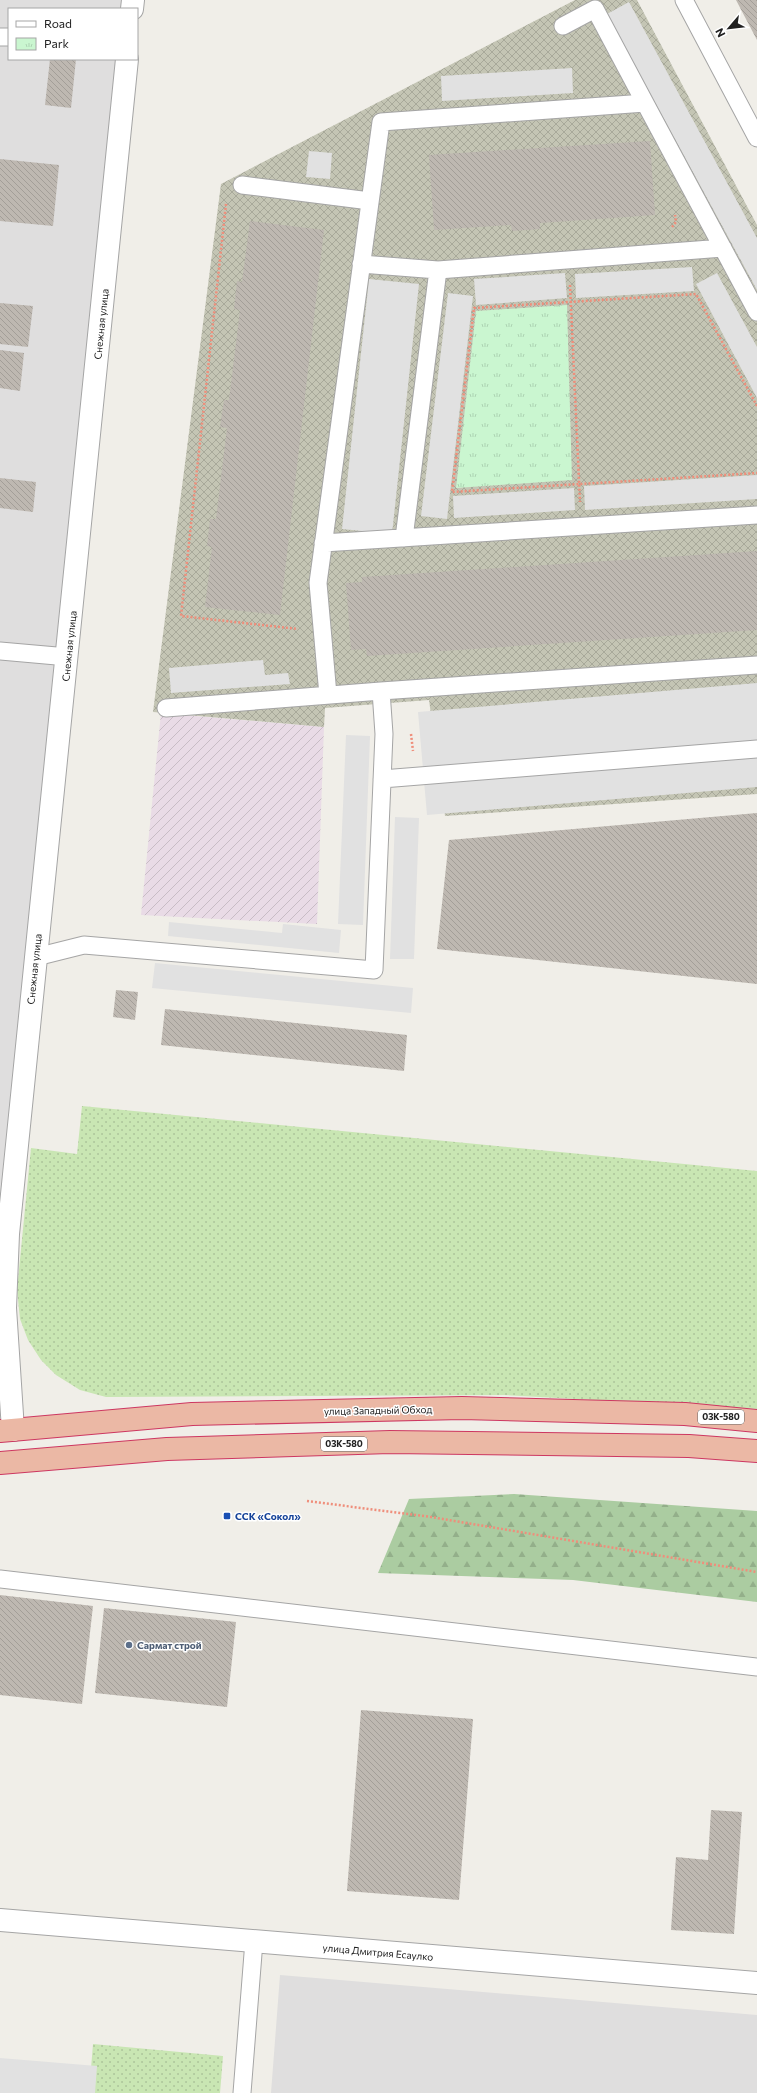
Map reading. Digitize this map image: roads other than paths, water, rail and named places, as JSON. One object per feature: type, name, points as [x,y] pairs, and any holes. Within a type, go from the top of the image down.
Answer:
[{"type":"highway","name":"улица Западный Обход","points":[[6,1431],[192,1414],[462,1408],[685,1414],[757,1421]]},
{"type":"highway","name":"03К-580","points":[[0,1463],[167,1449],[390,1442],[689,1446],[757,1451]]},
{"type":"street","name":"Снежная улица","points":[[6,1431],[5,1308],[8,1234],[68,657],[127,60]]},
{"type":"street","name":"улица Дмитрия Есаулко","points":[[0,1920],[757,1983]]},
{"type":"lane","points":[[684,0],[757,138]]},
{"type":"lane","points":[[563,26],[595,9],[757,312]]},
{"type":"lane","points":[[328,695],[318,583],[381,122],[645,103]]},
{"type":"lane","points":[[242,185],[370,201]]},
{"type":"lane","points":[[361,264],[438,270],[723,248]]},
{"type":"lane","points":[[404,538],[438,270]]},
{"type":"lane","points":[[323,543],[757,515]]},
{"type":"lane","points":[[0,651],[68,657]]},
{"type":"lane","points":[[166,708],[381,691],[757,665]]},
{"type":"lane","points":[[36,957],[84,945],[374,970],[384,734],[381,691]]},
{"type":"lane","points":[[382,779],[757,749]]},
{"type":"lane","points":[[0,1580],[757,1667]]},
{"type":"lane","points":[[242,2093],[254,1941]]},
{"type":"place","name":"ССК «Сокол»","points":[[227,1516]]},
{"type":"place","name":"Сармат строй","points":[[129,1645]]}]
